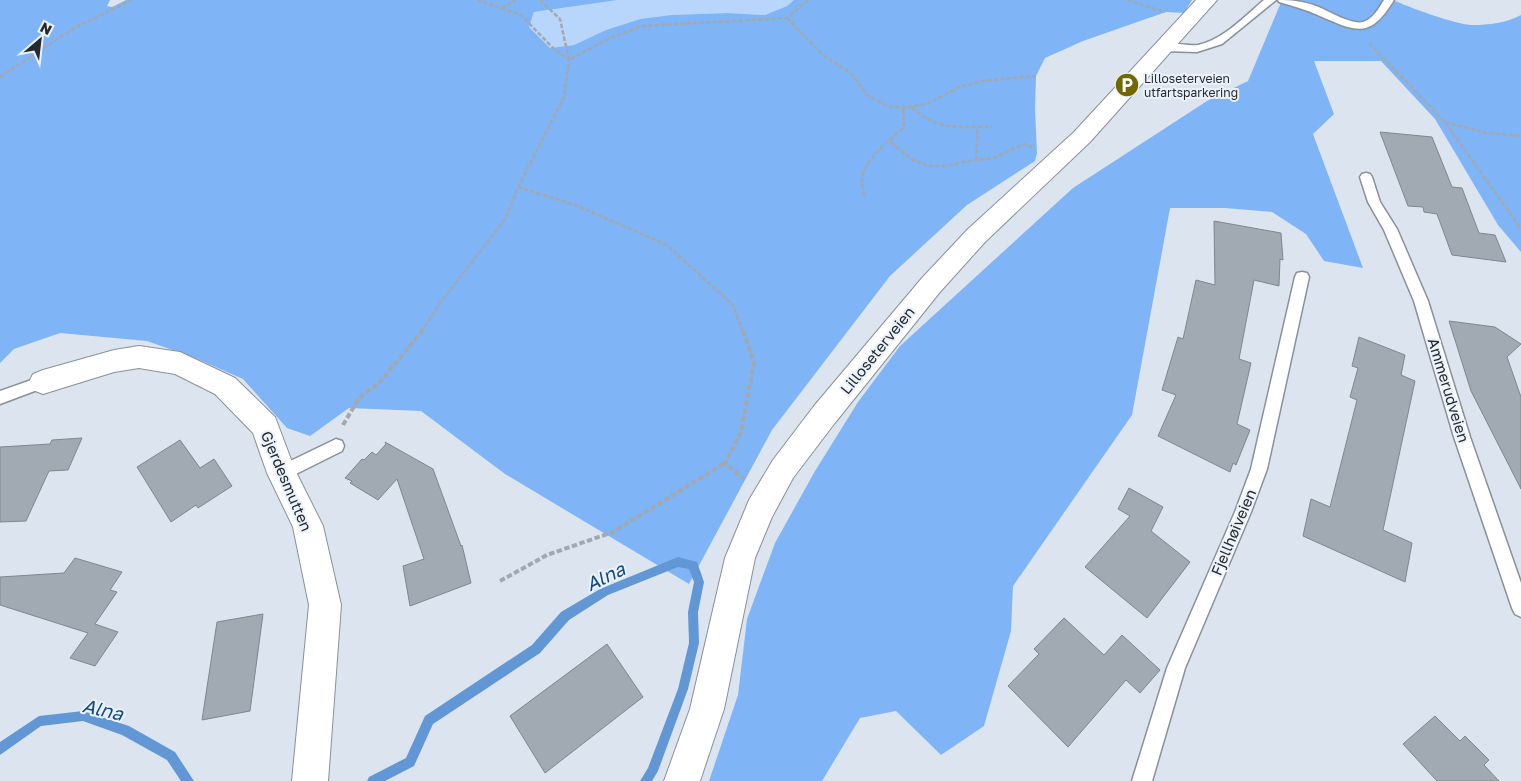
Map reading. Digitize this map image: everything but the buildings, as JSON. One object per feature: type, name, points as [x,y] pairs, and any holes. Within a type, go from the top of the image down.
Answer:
[{"type":"street","name":"Lilloseterveien","points":[[682,781],[707,709],[740,558],[769,490],[824,415],[931,285],[976,236],[1082,137],[1207,0]]},
{"type":"street","name":"Gjerdesmutten","points":[[43,382],[114,361],[139,357],[180,363],[225,386],[265,426],[282,473],[308,526],[324,605],[310,781]]},
{"type":"lane","points":[[1162,48],[1197,49],[1218,42],[1271,0]]},
{"type":"lane","points":[[1283,0],[1311,8],[1352,26],[1366,26],[1372,22],[1378,17],[1389,0]]},
{"type":"lane","name":"Ammerudveien","points":[[1366,177],[1374,202],[1390,229],[1422,301],[1462,437],[1521,608]]},
{"type":"lane","name":"Fjellhøiveien","points":[[1142,781],[1176,668],[1243,512],[1259,469],[1302,277]]},
{"type":"lane","points":[[0,398],[43,382]]},
{"type":"lane","points":[[282,473],[336,446]]},
{"type":"path","points":[[0,76],[74,28],[132,0]]},
{"type":"path","points":[[478,0],[520,16],[553,48],[569,60]]},
{"type":"path","points":[[501,8],[516,0]]},
{"type":"path","points":[[336,446],[335,437],[359,398],[381,380],[412,345],[441,302],[506,218],[518,187],[564,97],[569,60],[560,19],[540,0]]},
{"type":"path","points":[[569,60],[610,38],[642,26],[787,18],[808,0]]},
{"type":"path","points":[[1127,0],[1187,21]]},
{"type":"path","points":[[787,18],[823,55],[852,74],[866,95],[888,106],[903,108],[927,104],[959,87],[982,81],[1036,76]]},
{"type":"path","points":[[1352,26],[1445,122],[1521,229]]},
{"type":"path","points":[[912,106],[923,118],[937,125],[992,127]]},
{"type":"path","points":[[864,195],[862,179],[866,166],[877,152],[891,142],[904,127],[903,108]]},
{"type":"path","points":[[1445,122],[1486,133],[1521,136]]},
{"type":"path","points":[[976,160],[978,127]]},
{"type":"path","points":[[891,142],[910,159],[929,166],[947,166],[994,158],[1024,144],[1058,158]]},
{"type":"path","points":[[500,581],[547,555],[613,532],[725,462],[740,432],[754,362],[733,305],[667,246],[578,206],[518,187]]},
{"type":"path","points":[[725,462],[739,476]]},
{"type":"shaded area","points":[[0,0],[110,0],[107,6],[112,7],[126,0],[618,0],[534,12],[529,27],[550,48],[574,45],[606,30],[640,19],[671,15],[728,13],[765,15],[787,6],[794,0],[1192,0],[1184,13],[1166,12],[1083,41],[1045,58],[1036,76],[1037,153],[1035,161],[967,205],[890,276],[772,430],[689,584],[505,474],[421,411],[349,408],[310,436],[287,428],[243,379],[195,358],[147,341],[60,333],[14,349],[0,363]]},
{"type":"shaded area","points":[[618,0],[794,0],[787,6],[765,15],[728,13],[671,15],[640,19],[606,30],[574,45],[550,48],[529,27],[534,12]]},
{"type":"shaded area","points":[[1282,0],[1393,0],[1444,19],[1472,25],[1497,23],[1521,15],[1521,252],[1498,225],[1435,119],[1381,61],[1314,61],[1334,114],[1313,134],[1363,268],[1324,261],[1306,234],[1272,212],[1225,208],[1170,208],[1132,415],[1013,586],[1011,631],[984,726],[941,755],[896,711],[860,718],[822,781],[709,781],[738,695],[747,619],[775,543],[815,471],[858,402],[900,346],[1073,188],[1207,101],[1248,81]]},
{"type":"waterway","name":"Alna","points":[[373,781],[410,762],[429,720],[536,649],[565,616],[604,592],[678,562],[693,565],[699,582],[693,612],[694,643],[683,689],[652,771],[646,781]]},
{"type":"waterway","name":"Alna","points":[[0,749],[39,721],[83,716],[125,730],[171,756],[188,781]]},
{"type":"place","name":"Lilloseterveien utfartsparkering","points":[[1127,85]]}]
